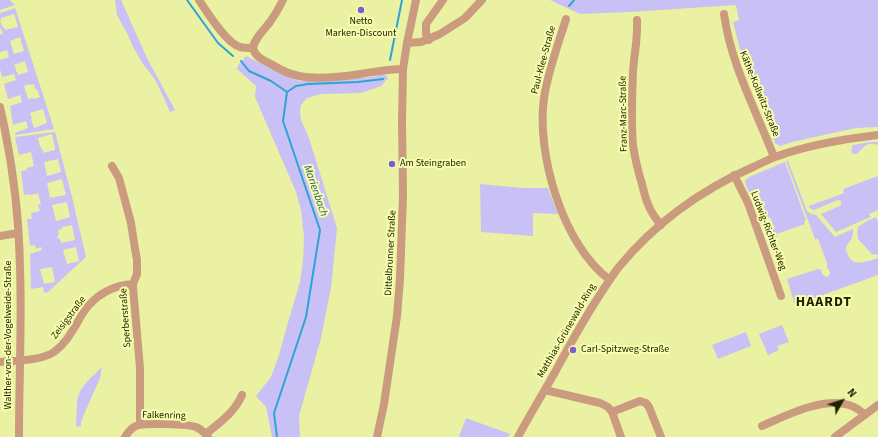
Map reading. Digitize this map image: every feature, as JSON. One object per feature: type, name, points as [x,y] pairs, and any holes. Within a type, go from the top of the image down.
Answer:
[{"type":"street","points":[[199,0],[215,23],[231,41],[241,48],[253,48]]},
{"type":"street","points":[[283,0],[276,13],[253,45],[257,56],[291,74],[309,77],[344,77],[386,70],[403,69]]},
{"type":"street","name":"Dittelbrunner Straße","points":[[377,437],[384,404],[397,316],[403,195],[403,69],[416,0]]},
{"type":"street","points":[[429,40],[426,34],[426,24],[443,0]]},
{"type":"street","points":[[407,43],[429,40],[465,18],[482,0]]},
{"type":"street","name":"Käthe-Kollwitz-Straße","points":[[724,14],[732,51],[742,80],[774,158]]},
{"type":"street","name":"Paul-Klee-Straße","points":[[566,20],[552,64],[544,99],[542,124],[549,176],[559,205],[571,232],[589,260],[603,275],[610,280]]},
{"type":"street","name":"Franz-Marc-Straße","points":[[638,20],[633,72],[633,144],[636,165],[650,210],[661,225]]},
{"type":"street","name":"Walther-von-der-Vogelweide-Straße","points":[[0,107],[11,168],[17,213],[20,286],[19,437]]},
{"type":"street","name":"Matthias-Grünewald-Ring","points":[[518,437],[588,312],[618,268],[661,225],[700,195],[734,175],[774,158],[830,142],[878,135]]},
{"type":"street","name":"Sperberstraße","points":[[112,166],[119,178],[131,223],[138,270],[138,274],[133,284],[133,293],[140,368],[140,425]]},
{"type":"street","name":"Ludwig-Richter-Weg","points":[[734,175],[748,203],[781,296]]},
{"type":"street","points":[[0,236],[18,233]]},
{"type":"street","name":"Zeisigstraße","points":[[0,362],[20,359],[34,359],[54,352],[68,338],[84,311],[92,302],[117,286],[133,284]]},
{"type":"street","points":[[545,390],[600,403],[608,407],[612,412],[621,437]]},
{"type":"street","name":"Falkenring","points":[[125,437],[138,425],[188,425],[197,428],[207,436],[234,410],[242,394]]},
{"type":"street","points":[[612,412],[640,401],[646,403],[650,407],[661,437]]},
{"type":"street","points":[[762,426],[802,409],[825,404],[840,403],[851,405],[865,415]]},
{"type":"street","points":[[835,437],[878,405]]},
{"type":"shaded area","points":[[0,0],[10,0],[15,5],[0,10]]},
{"type":"shaded area","points":[[115,0],[121,0],[147,58],[175,110],[170,112],[157,83],[143,64],[132,45],[117,15]]},
{"type":"shaded area","points":[[550,0],[878,0],[878,127],[856,128],[780,146],[775,143],[746,72],[733,22],[739,20],[736,5],[580,14]]},
{"type":"shaded area","points":[[15,8],[54,129],[15,135],[15,133],[28,128],[26,121],[13,125],[10,106],[22,102],[20,95],[8,99],[4,84],[16,80],[14,74],[2,77],[0,69],[0,60],[9,57],[7,50],[0,52],[0,35],[3,33],[0,27],[0,20],[0,13]],"holes":[[[14,14],[18,27],[5,30],[0,20],[2,19],[1,18]],[[20,37],[24,51],[14,54],[10,41]],[[25,61],[28,72],[18,75],[14,65]],[[34,84],[40,97],[28,99],[24,86]],[[43,109],[47,123],[34,128],[30,113]]]},
{"type":"shaded area","points":[[246,56],[299,81],[325,81],[373,77],[384,74],[388,78],[381,86],[361,93],[321,94],[307,98],[301,105],[301,120],[309,138],[337,228],[331,288],[321,338],[299,416],[300,437],[272,437],[266,407],[256,396],[271,377],[279,355],[300,282],[304,237],[301,210],[296,192],[255,97],[256,86],[237,69],[239,64]]},
{"type":"shaded area","points":[[55,132],[86,257],[48,292],[44,293],[43,287],[31,289],[30,254],[42,250],[41,247],[36,249],[35,245],[30,246],[27,219],[32,219],[31,213],[40,211],[38,205],[41,204],[38,193],[24,195],[21,171],[27,170],[27,168],[34,166],[31,152],[19,155],[15,137]],"holes":[[[52,134],[55,150],[44,153],[40,147],[38,138]],[[58,159],[61,172],[47,176],[44,162]],[[62,179],[66,195],[50,198],[47,183]],[[67,202],[70,217],[56,221],[52,205]],[[72,225],[75,240],[61,243],[60,239],[57,238],[59,235],[58,230],[62,229],[62,227]],[[76,247],[79,261],[67,264],[63,250]],[[52,267],[55,282],[44,284],[40,269]]]},
{"type":"shaded area","points":[[878,142],[878,145],[869,144],[857,154],[853,154],[853,145]]},
{"type":"shaded area","points":[[786,161],[788,161],[807,211],[816,215],[835,237],[853,229],[852,238],[846,247],[850,259],[857,262],[865,262],[878,258],[878,275],[795,305],[787,279],[818,269],[821,270],[822,274],[826,277],[829,276],[830,272],[818,239],[815,239]]},
{"type":"shaded area","points":[[785,162],[806,220],[804,221],[805,224],[777,234],[777,237],[772,238],[769,231],[775,229],[770,217],[760,221],[745,181],[749,177]]},
{"type":"shaded area","points":[[878,176],[878,210],[869,214],[871,217],[836,232],[821,214],[840,206],[841,201],[838,200],[814,210],[809,207],[844,193],[843,189]]},
{"type":"shaded area","points":[[480,184],[524,188],[548,188],[558,214],[533,213],[533,236],[481,232]]},
{"type":"shaded area","points":[[876,217],[878,222],[878,255],[872,254],[858,239],[857,232],[858,227]]},
{"type":"shaded area","points":[[782,325],[789,342],[777,346],[779,350],[768,355],[759,334]]},
{"type":"shaded area","points":[[746,332],[751,346],[718,359],[712,345]]},
{"type":"shaded area","points":[[102,367],[100,378],[81,421],[81,427],[76,426],[77,403],[80,392],[88,380]]},
{"type":"shaded area","points":[[466,418],[510,434],[508,437],[459,437]]},
{"type":"waterway","points":[[187,0],[218,43],[233,56]]},
{"type":"waterway","name":"Marienbach","points":[[390,60],[402,0]]},
{"type":"waterway","points":[[569,6],[574,0]]},
{"type":"waterway","points":[[241,61],[249,71],[271,81],[287,92]]},
{"type":"waterway","name":"Marienbach","points":[[277,437],[274,413],[306,317],[320,230],[283,121],[287,92],[296,86],[308,84],[358,82],[383,79]]},
{"type":"place","name":"Netto Marken-Discount","points":[[361,10]]},
{"type":"place","name":"Am Steingraben","points":[[392,164]]},
{"type":"place","name":"Carl-Spitzweg-Straße","points":[[573,350]]},
{"type":"district","name":"HAARDT","points":[[824,303]]}]
